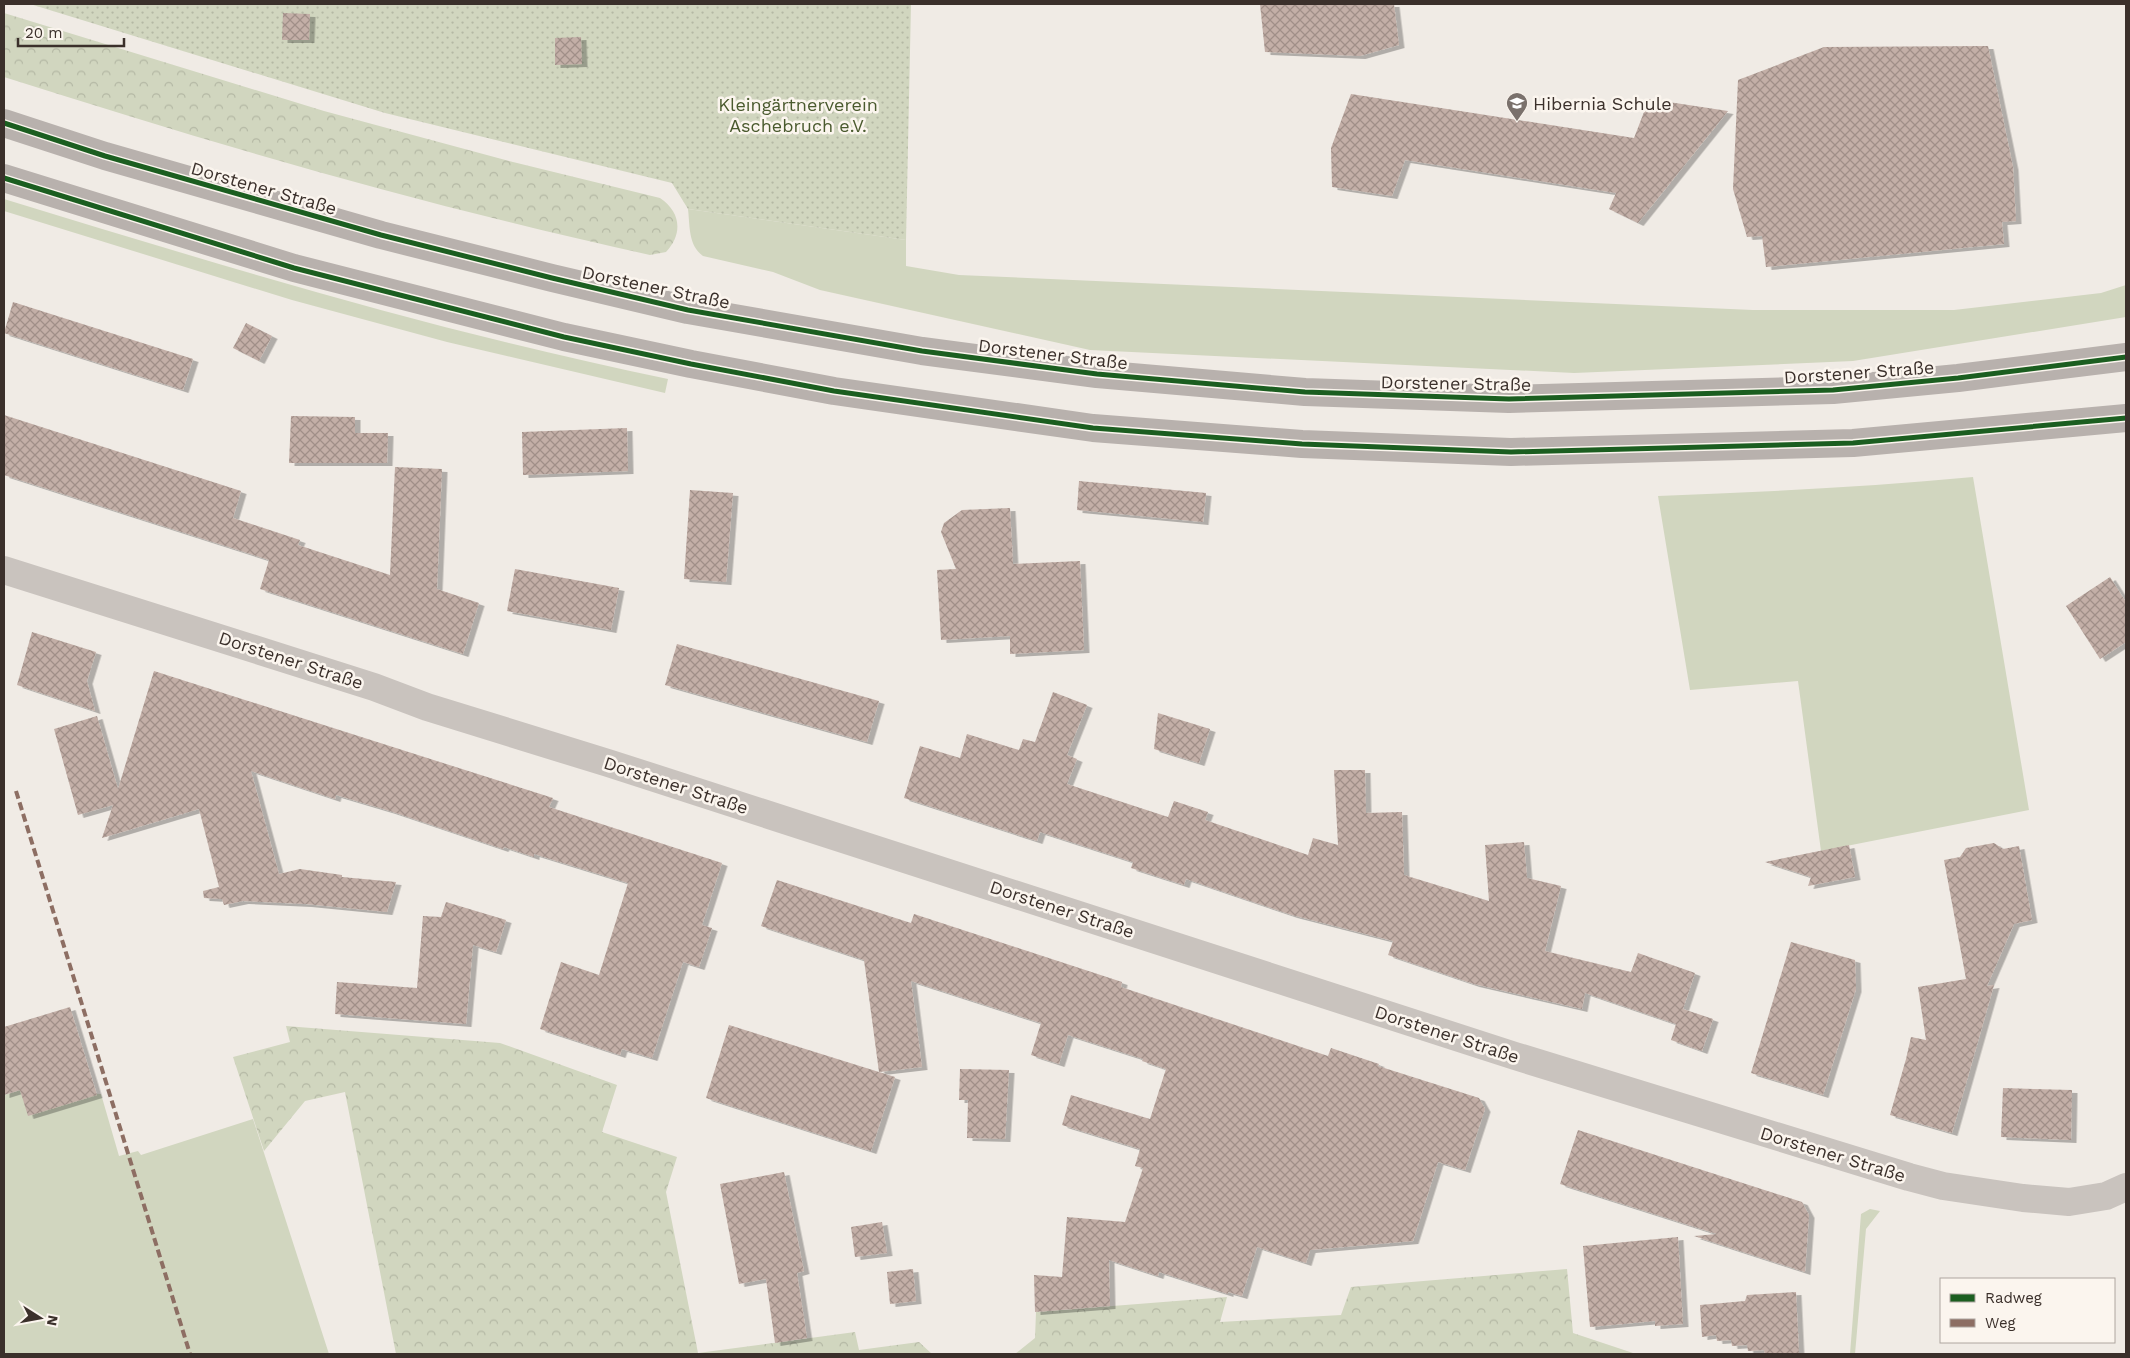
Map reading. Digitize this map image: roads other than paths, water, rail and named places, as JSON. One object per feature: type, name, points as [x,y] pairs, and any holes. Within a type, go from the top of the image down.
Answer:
[{"type":"main road","name":"Dorstener Straße","points":[[4,124],[105,156],[382,235],[659,303],[922,351],[1097,374],[1305,392],[1509,399],[1833,390],[1958,378],[2126,357]]},
{"type":"main road","points":[[4,178],[294,268],[564,336],[691,364],[834,391],[1093,428],[1302,444],[1511,452],[1853,442],[2126,418]]},
{"type":"street","name":"Dorstener Straße","points":[[4,570],[301,663],[427,707],[608,763],[1515,1056],[1849,1160],[1943,1186],[2022,1198],[2069,1202],[2106,1196],[2126,1186]]},
{"type":"place","name":"Hibernia Schule","points":[[1517,122]]},
{"type":"park label","name":"Kleingärtnerverein Aschebruch e.V.","points":[[798,114]]}]
